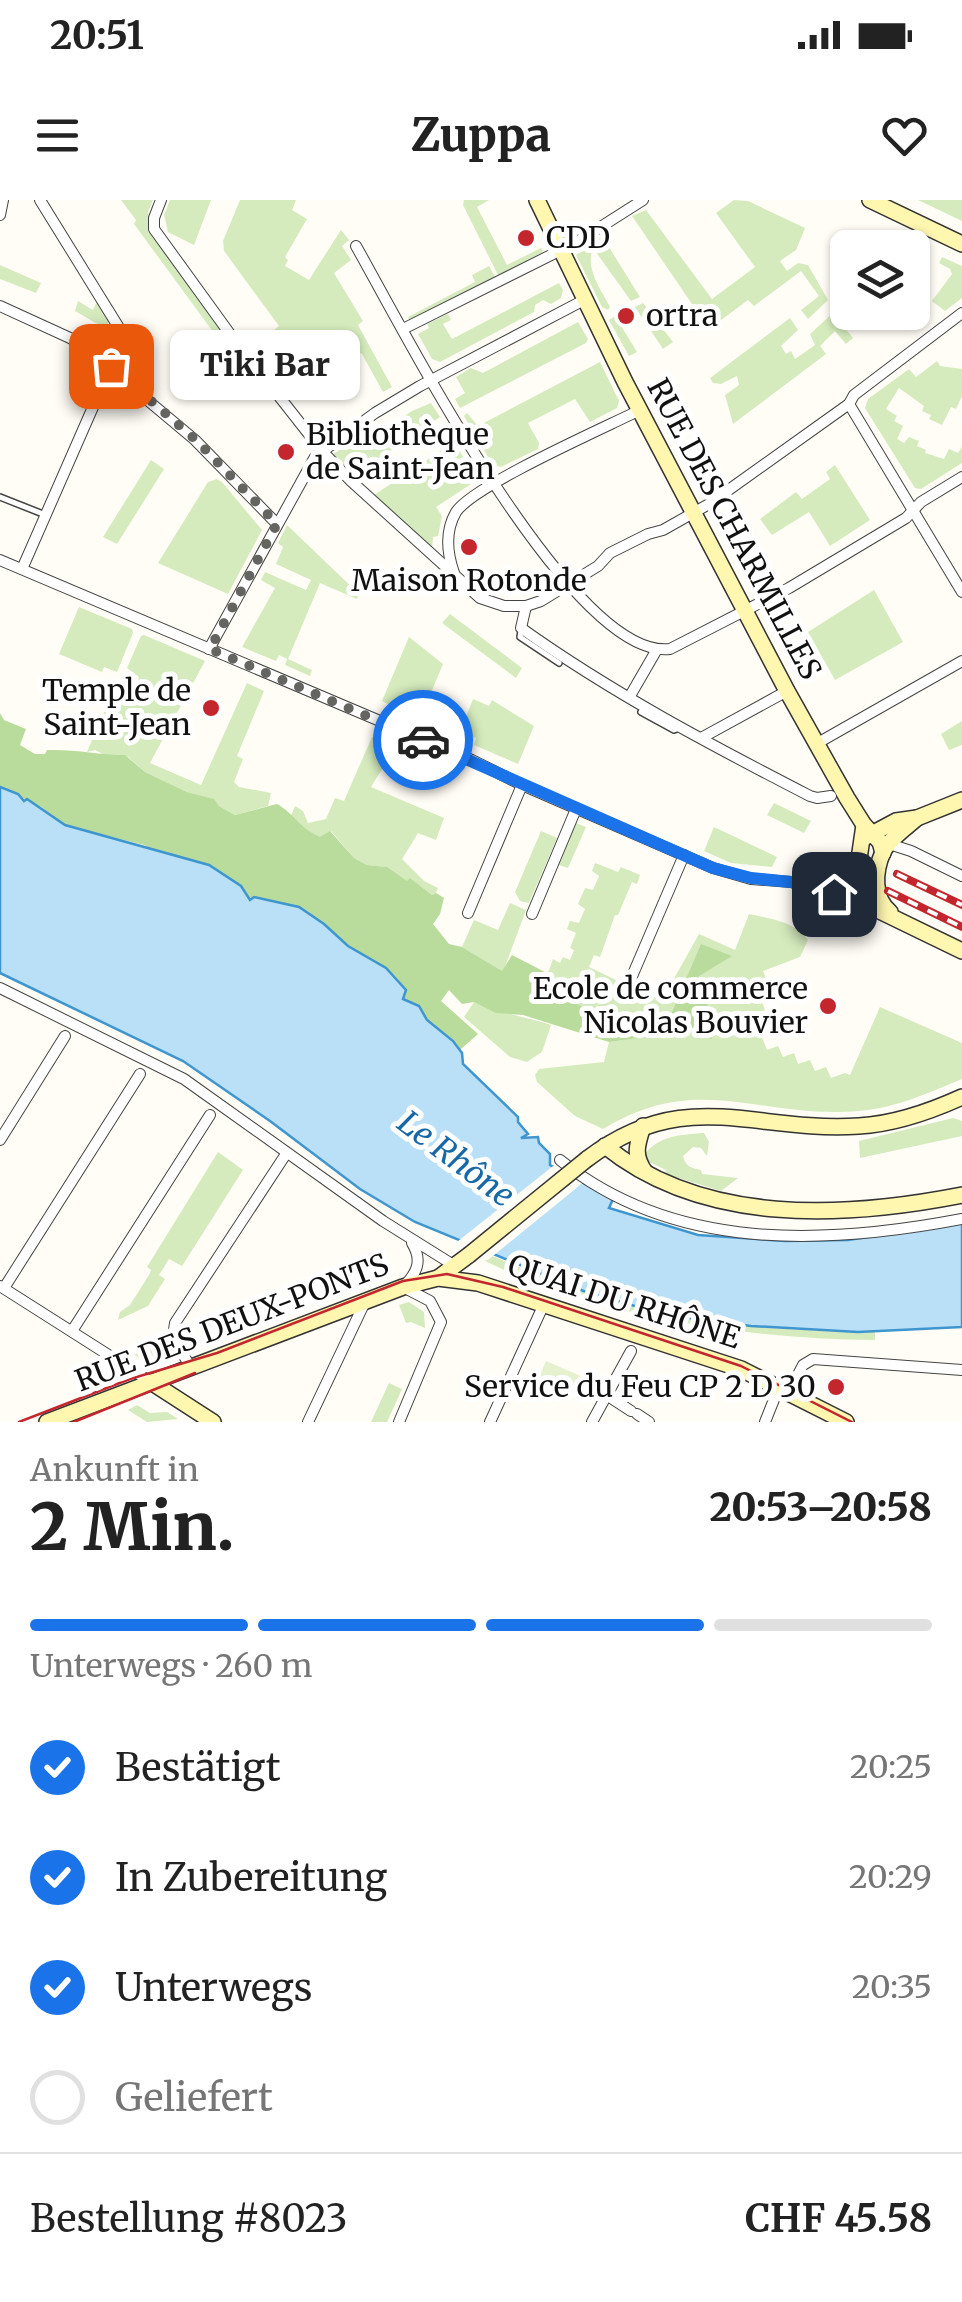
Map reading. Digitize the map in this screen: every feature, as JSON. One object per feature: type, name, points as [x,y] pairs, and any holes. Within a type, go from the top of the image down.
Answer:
[{"type":"main road","name":"RUE DES CHARMILLES","points":[[537,200],[640,410],[816,744],[836,793],[876,839]]},
{"type":"main road","points":[[870,200],[962,244]]},
{"type":"main road","points":[[962,800],[918,818],[896,821],[876,839],[858,894],[908,927],[962,951]]},
{"type":"main road","points":[[876,839],[877,900],[908,927]]},
{"type":"main road","points":[[438,1278],[587,1159],[643,1126],[674,1118],[712,1115],[828,1126],[869,1125],[902,1120],[962,1097]]},
{"type":"main road","points":[[643,1126],[635,1151],[648,1175]]},
{"type":"main road","points":[[605,1146],[648,1175],[679,1188],[751,1204],[819,1212],[908,1205],[962,1195]]},
{"type":"main road","name":"RUE DES DEUX-PONTS","points":[[47,1422],[403,1287],[438,1278]]},
{"type":"main road","name":"QUAI DU RHÔNE","points":[[438,1278],[478,1283],[741,1369],[846,1422]]},
{"type":"main road","points":[[151,1382],[213,1422]]},
{"type":"street","points":[[0,215],[3,200]]},
{"type":"street","points":[[22,569],[120,339],[117,319],[40,200]]},
{"type":"street","points":[[161,200],[154,229],[322,451],[377,506],[480,598],[492,603],[526,606],[541,601],[598,566],[610,553],[694,513],[850,404],[854,395],[962,313]]},
{"type":"street","points":[[404,330],[578,242],[642,200]]},
{"type":"street","points":[[356,246],[492,484],[567,582],[610,623],[656,651],[670,649],[745,611],[906,518],[962,476]]},
{"type":"street","points":[[210,649],[310,463],[322,451],[375,413],[432,380],[584,300]]},
{"type":"street","points":[[0,306],[100,354],[196,440],[277,524]]},
{"type":"street","points":[[850,404],[962,592]]},
{"type":"street","points":[[454,574],[448,545],[456,512],[492,484],[640,410]]},
{"type":"street","points":[[0,560],[728,873],[869,898],[877,884]]},
{"type":"street","points":[[526,606],[521,628],[683,728],[810,796],[836,793]]},
{"type":"street","points":[[630,696],[656,651]]},
{"type":"street","points":[[816,744],[962,661]]},
{"type":"street","points":[[704,737],[787,691]]},
{"type":"street","points":[[468,913],[522,786]]},
{"type":"street","points":[[532,914],[576,809]]},
{"type":"street","points":[[876,839],[962,876]]},
{"type":"street","points":[[630,981],[684,855]]},
{"type":"street","points":[[0,988],[184,1079],[286,1154],[455,1266]]},
{"type":"street","points":[[0,1140],[65,1036]]},
{"type":"street","points":[[140,1074],[2,1287],[151,1382]]},
{"type":"street","points":[[72,1331],[210,1115]]},
{"type":"street","points":[[191,1368],[173,1337],[175,1323],[286,1154]]},
{"type":"street","points":[[560,1160],[598,1187],[699,1228],[776,1237],[856,1235],[962,1219]]},
{"type":"street","points":[[399,1422],[440,1331],[440,1316],[434,1304],[403,1287],[419,1262],[409,1237]]},
{"type":"street","points":[[308,1422],[364,1302]]},
{"type":"street","points":[[490,1422],[544,1304]]},
{"type":"street","points":[[592,1422],[631,1351]]},
{"type":"street","points":[[764,1422],[781,1392],[813,1359],[962,1370]]},
{"type":"street","points":[[606,1394],[649,1422]]},
{"type":"lane","points":[[0,496],[44,515]]},
{"type":"lane","points":[[521,628],[520,636],[558,663]]},
{"type":"lane","points":[[641,712],[674,730],[683,728]]},
{"type":"green space","points":[[121,200],[153,200],[148,212],[152,233],[269,392],[261,397],[134,224],[136,220]]},
{"type":"green space","points":[[170,200],[211,200],[194,245],[168,232],[164,215]]},
{"type":"green space","points":[[240,200],[296,200],[292,210],[307,219],[285,257],[285,266],[309,280],[341,230],[349,240],[342,246],[351,260],[334,273],[363,321],[358,325],[392,387],[383,392],[362,354],[344,343],[309,372],[302,364],[281,381],[253,346],[279,326],[224,251],[223,241]]},
{"type":"green space","points":[[464,200],[489,200],[477,207],[507,265],[541,248],[543,252],[498,275]]},
{"type":"green space","points":[[734,200],[748,201],[805,228],[796,250],[780,261],[787,271],[798,263],[808,265],[828,300],[808,319],[801,310],[819,296],[801,271],[754,306],[748,300],[709,329],[632,216],[646,210],[712,299],[755,267],[716,213]]},
{"type":"green space","points":[[918,200],[962,200],[962,221]]},
{"type":"green space","points":[[602,236],[640,297],[631,301],[593,248],[592,271],[608,310],[602,307],[576,255]]},
{"type":"green space","points":[[942,257],[962,266],[962,298],[945,311],[932,301],[952,274],[939,263]]},
{"type":"green space","points":[[0,265],[41,283],[36,293],[0,279]]},
{"type":"green space","points":[[489,266],[495,277],[410,321],[408,317],[475,282],[472,275]]},
{"type":"green space","points":[[559,283],[563,290],[561,298],[551,304],[543,300],[535,305],[534,312],[440,362],[432,359],[418,334],[429,328],[427,324],[448,314],[451,320],[443,324],[452,339]]},
{"type":"green space","points":[[78,301],[93,310],[97,301],[108,318],[108,330],[75,311]]},
{"type":"green space","points":[[643,303],[673,342],[663,349],[635,307]]},
{"type":"green space","points":[[615,316],[637,352],[629,356],[609,320]]},
{"type":"green space","points":[[830,316],[830,330],[847,330],[853,338],[846,344],[835,331],[820,346],[826,354],[733,424],[725,395],[739,385],[737,376],[721,384],[710,378],[790,318],[798,330],[781,346],[786,354],[791,351],[795,359],[815,345],[810,334]]},
{"type":"green space","points":[[578,322],[588,339],[586,343],[460,408],[455,399],[465,393],[456,377],[471,368],[483,373]]},
{"type":"green space","points":[[937,361],[940,366],[962,369],[962,396],[942,425],[929,419],[931,415],[922,411],[924,406],[899,388],[886,409],[903,426],[897,439],[904,443],[909,437],[919,441],[917,446],[925,453],[944,459],[949,449],[958,453],[962,447],[962,463],[921,489],[915,488],[865,408],[868,399],[909,369],[916,377]]},
{"type":"green space","points":[[600,362],[619,401],[617,408],[590,422],[575,399],[528,423],[539,443],[538,449],[501,467],[492,464],[464,416],[467,413],[478,426]]},
{"type":"green space","points":[[431,403],[440,417],[354,475],[333,454],[351,443],[356,448]]},
{"type":"green space","points":[[454,442],[475,477],[474,482],[436,507],[442,516],[432,550],[374,495]]},
{"type":"green space","points":[[151,460],[164,469],[117,544],[103,537]]},
{"type":"green space","points":[[835,465],[870,520],[830,546],[809,512],[772,535],[760,519],[796,492],[802,499],[830,479],[826,472]]},
{"type":"green space","points":[[217,479],[262,530],[228,594],[158,563],[208,482]]},
{"type":"green space","points":[[287,525],[359,594],[357,599],[320,583],[288,659],[312,670],[310,676],[285,665],[287,659],[279,655],[276,661],[242,647],[275,588],[261,580],[265,572],[306,590],[311,580],[276,564],[283,547],[278,543]]},
{"type":"green space","points":[[874,590],[903,642],[835,680],[808,632]]},
{"type":"green space","points":[[79,607],[132,629],[117,672],[104,667],[102,672],[59,654]]},
{"type":"green space","points":[[450,614],[522,668],[516,678],[442,623]]},
{"type":"green space","points":[[144,635],[205,661],[150,763],[201,785],[247,683],[264,691],[237,756],[243,759],[234,782],[239,787],[271,793],[268,806],[235,815],[213,799],[187,792],[145,772],[128,757],[87,752],[113,691],[118,693],[123,687],[134,691],[139,677],[127,668]]},
{"type":"green space","points":[[409,637],[443,664],[427,702],[451,712],[443,732],[382,701]]},
{"type":"green space","points":[[473,699],[489,706],[492,700],[534,726],[518,764],[474,745],[476,738],[460,732]]},
{"type":"green space","points":[[0,713],[4,720],[26,729],[20,745],[35,754],[57,750],[125,755],[145,772],[187,792],[214,799],[235,815],[277,804],[320,837],[330,831],[354,858],[367,865],[387,867],[432,895],[444,898],[433,924],[449,944],[462,947],[502,971],[512,955],[570,985],[579,997],[577,1004],[604,1016],[633,1021],[672,1012],[701,944],[732,956],[696,978],[705,990],[712,1039],[683,1032],[609,1042],[523,1015],[496,1013],[474,1002],[462,1004],[449,990],[441,1001],[478,1034],[460,1050],[427,1020],[419,1006],[402,999],[403,994],[324,924],[299,907],[251,900],[144,845],[65,825],[41,807],[0,787]]},
{"type":"green space","points":[[962,721],[962,745],[949,750],[941,734]]},
{"type":"green space","points":[[372,737],[396,746],[371,787],[444,818],[436,840],[418,833],[402,859],[424,881],[438,888],[432,895],[411,879],[407,882],[385,867],[367,865],[354,858],[331,831],[320,838],[303,830],[291,816],[295,806],[303,811],[308,823],[326,819],[335,798],[344,801]]},
{"type":"green space","points":[[774,803],[811,821],[804,833],[767,815]]},
{"type":"green space","points":[[576,823],[586,827],[568,868],[559,865]]},
{"type":"green space","points":[[714,827],[777,857],[772,867],[731,863],[704,851]]},
{"type":"green space","points":[[541,831],[557,838],[529,903],[520,901],[515,892]]},
{"type":"green space","points":[[595,863],[640,875],[637,884],[632,882],[615,915],[600,957],[594,955],[589,967],[616,980],[613,991],[630,998],[635,988],[662,1000],[699,934],[735,950],[749,914],[774,919],[796,929],[808,940],[800,957],[763,971],[768,983],[762,985],[765,1010],[759,1013],[763,1024],[758,1027],[767,1050],[778,1046],[783,1057],[794,1053],[798,1064],[810,1060],[815,1071],[826,1067],[831,1078],[850,1075],[880,1007],[962,1043],[962,1079],[899,1103],[859,1111],[824,1112],[701,1100],[638,1112],[603,1129],[575,1116],[537,1082],[535,1075],[539,1069],[604,1062],[609,1042],[663,1034],[672,1014],[629,1024],[614,1021],[576,1004],[570,985],[548,973],[553,959],[560,963],[563,957],[570,960],[576,933],[567,929],[570,921],[579,923],[585,909],[578,904],[585,888],[593,890],[599,876],[592,871]]},
{"type":"green space","points":[[510,903],[526,910],[503,972],[462,947],[474,920],[498,930]]},
{"type":"green space","points":[[474,1002],[551,1025],[542,1052],[527,1062],[510,1057],[464,1017]]},
{"type":"green space","points":[[953,1118],[962,1121],[962,1136],[860,1158],[859,1141]]},
{"type":"green space","points":[[704,1133],[709,1142],[707,1156],[701,1148],[693,1147],[683,1156],[687,1165],[702,1174],[738,1178],[721,1191],[665,1174],[666,1170],[645,1160],[650,1148],[664,1140]]},
{"type":"green space","points":[[218,1152],[243,1170],[182,1266],[169,1259],[159,1275],[165,1279],[148,1306],[118,1320],[149,1275],[151,1270],[147,1267]]},
{"type":"green space","points":[[492,1256],[589,1294],[653,1311],[748,1326],[875,1332],[875,1340],[783,1336],[649,1316],[516,1279],[517,1276],[485,1261]]},
{"type":"green space","points":[[409,1302],[424,1312],[425,1328],[406,1323],[399,1305]]},
{"type":"green space","points":[[169,1345],[173,1356],[141,1359],[135,1355],[143,1347]]},
{"type":"green space","points":[[546,1361],[581,1376],[573,1394],[538,1380]]},
{"type":"green space","points":[[389,1383],[402,1389],[387,1422],[371,1422]]},
{"type":"green space","points":[[137,1405],[150,1413],[167,1412],[178,1419],[147,1422],[128,1410]]},
{"type":"water","name":"Le Rhône","points":[[0,787],[18,794],[24,801],[27,799],[65,825],[209,865],[241,886],[250,900],[254,897],[299,907],[324,924],[348,946],[386,968],[406,990],[403,999],[419,1006],[427,1020],[453,1041],[462,1053],[463,1064],[518,1117],[528,1134],[521,1138],[538,1137],[550,1154],[550,1165],[613,1199],[609,1208],[698,1235],[785,1241],[848,1240],[962,1223],[962,1327],[858,1332],[751,1326],[666,1315],[586,1292],[415,1222],[360,1189],[183,1061],[0,973]]},
{"type":"pier","points":[[557,1163],[585,1181],[488,1260],[453,1245]]},
{"type":"tram line","points":[[19,1422],[130,1379],[217,1353],[403,1281],[447,1274],[503,1287],[741,1366],[852,1422]]},
{"type":"tram line","points":[[74,1422],[195,1373]]},
{"type":"railway","points":[[897,874],[962,905]]},
{"type":"railway","points":[[888,891],[962,927]]},
{"type":"way so far","points":[[111,366],[196,440],[277,524],[210,649],[423,740]]},
{"type":"place","name":"CDD","points":[[526,238]]},
{"type":"place","name":"ortra","points":[[626,316]]},
{"type":"place","name":"Tiki Bar","points":[[111,366]]},
{"type":"place","name":"Bibliothèque de Saint-Jean","points":[[286,452]]},
{"type":"place","name":"Maison Rotonde","points":[[469,547]]},
{"type":"place","name":"Temple de Saint-Jean","points":[[211,708]]},
{"type":"place","name":"Ecole de commerce Nicolas Bouvier","points":[[828,1006]]},
{"type":"place","name":"Service du Feu CP 2 D 30","points":[[836,1387]]},
{"type":"route","points":[[423,740],[713,868],[834,894]]}]
